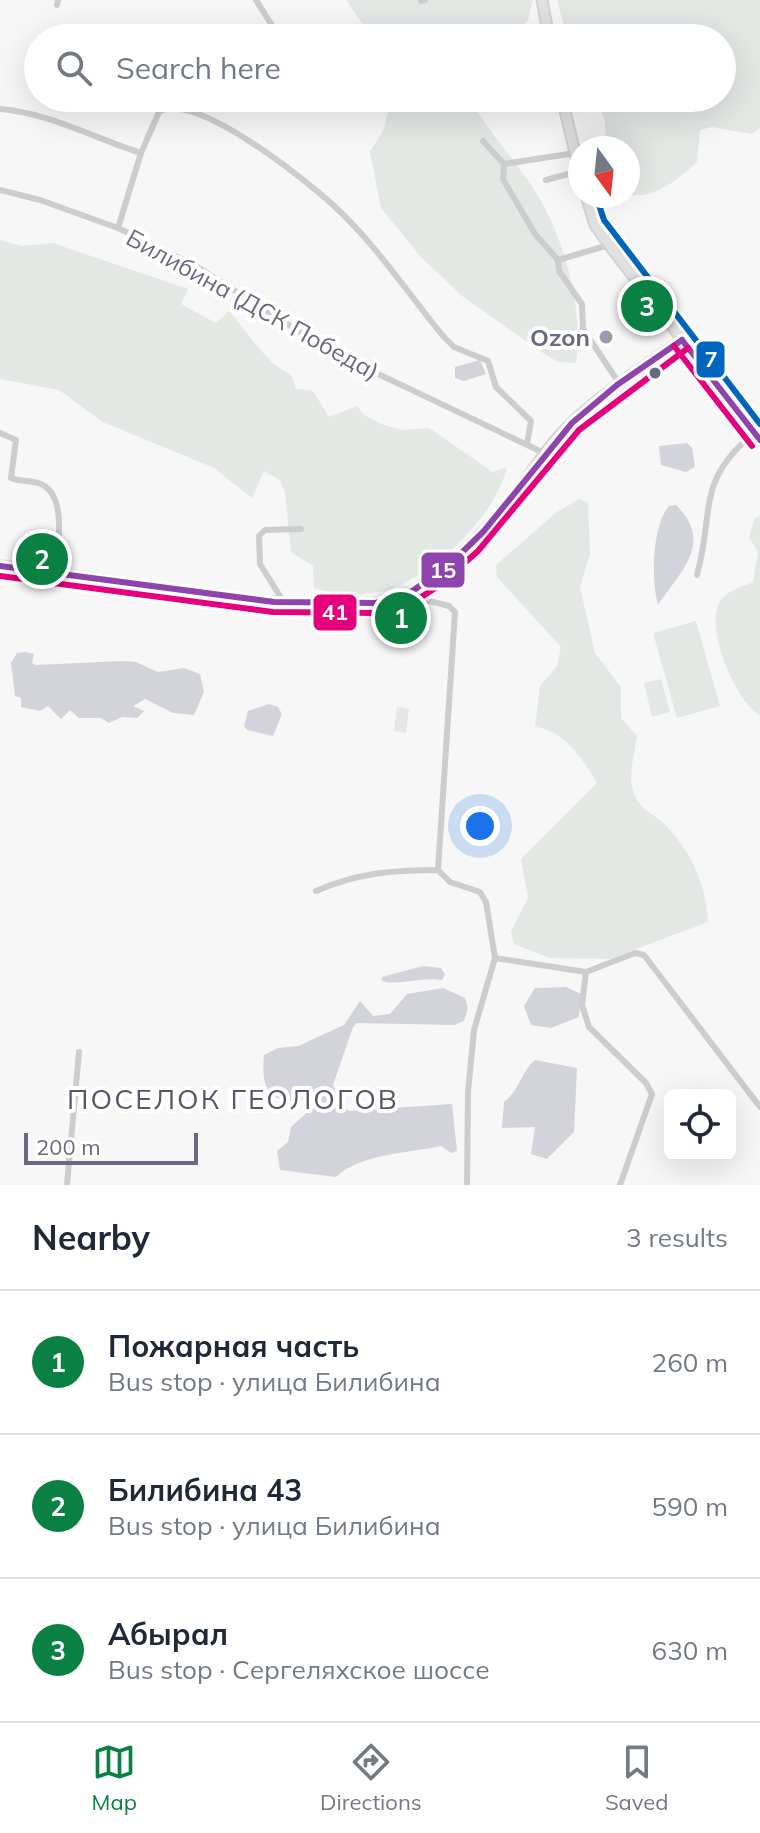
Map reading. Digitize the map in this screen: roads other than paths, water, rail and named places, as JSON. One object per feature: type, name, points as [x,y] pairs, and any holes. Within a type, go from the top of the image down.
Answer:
[{"type":"main road","points":[[542,0],[546,24]]},
{"type":"main road","points":[[565,112],[571,136]]},
{"type":"main road","points":[[590,208],[595,225],[609,245],[757,436]]},
{"type":"main road","points":[[0,566],[340,606],[406,595],[442,568],[504,509],[544,453],[579,415],[682,340]]},
{"type":"street","points":[[256,0],[271,24]]},
{"type":"street","points":[[0,109],[39,114],[141,153]]},
{"type":"street","points":[[118,228],[141,153],[159,112]]},
{"type":"street","points":[[196,112],[219,122],[304,182],[353,226],[454,347],[488,361],[496,387],[531,421],[527,444]]},
{"type":"street","points":[[483,141],[504,164],[503,179],[535,234],[558,260],[559,271],[582,304],[583,329],[619,383]]},
{"type":"street","points":[[504,164],[568,154]]},
{"type":"street","points":[[546,180],[568,175]]},
{"type":"street","name":"Билибина (ДСК Победа)","points":[[0,190],[40,200],[118,228],[196,266],[328,350],[544,453]]},
{"type":"street","points":[[558,260],[609,245]]},
{"type":"street","points":[[0,433],[16,440],[11,478],[38,482],[53,494],[57,507],[57,572]]},
{"type":"street","points":[[697,575],[715,475],[734,449],[757,436]]},
{"type":"street","points":[[283,601],[260,564],[259,536],[265,530],[301,529]]},
{"type":"street","points":[[406,595],[449,606],[455,612],[438,870]]},
{"type":"street","points":[[316,891],[341,879],[378,871],[438,870],[450,882],[480,892],[486,902],[495,958],[474,1030],[468,1092],[467,1185]]},
{"type":"street","points":[[495,958],[586,972],[635,953],[644,955],[760,1107]]},
{"type":"street","points":[[586,972],[583,1016],[589,1027],[646,1083],[652,1094],[620,1185]]},
{"type":"street","points":[[67,1185],[79,1052]]},
{"type":"place","name":"Абырал","points":[[647,306]]},
{"type":"place","name":"Ozon","points":[[606,337]]},
{"type":"place","name":"Билибина 43","points":[[42,559]]},
{"type":"place","name":"Пожарная часть","points":[[401,618]]},
{"type":"district","name":"ПОСЕЛОК ГЕОЛОГОВ","points":[[233,1098]]}]
